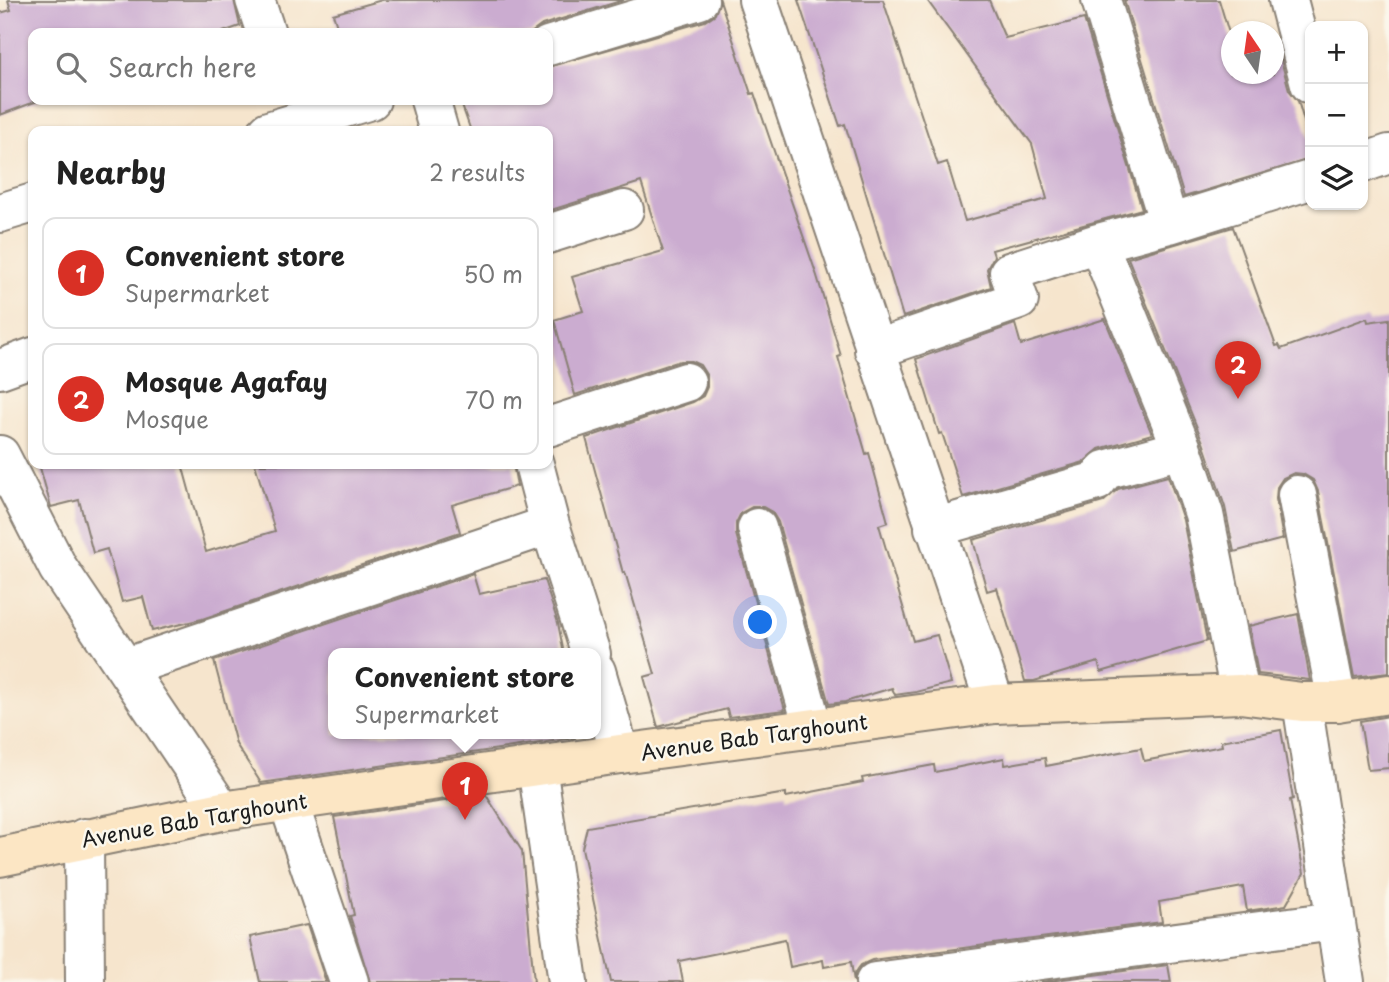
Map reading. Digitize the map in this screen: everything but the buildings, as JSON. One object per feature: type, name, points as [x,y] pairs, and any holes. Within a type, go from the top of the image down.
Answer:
[{"type":"street","points":[[255,0],[263,28]]},
{"type":"street","points":[[553,44],[699,0]]},
{"type":"street","points":[[758,0],[995,704]]},
{"type":"street","points":[[1101,0],[1169,224]]},
{"type":"street","points":[[1288,0],[1305,65]]},
{"type":"street","points":[[283,118],[347,105]]},
{"type":"street","points":[[431,105],[438,126]]},
{"type":"street","points":[[1368,161],[1389,154]]},
{"type":"street","points":[[874,350],[1019,300],[1009,272],[1305,182]]},
{"type":"street","points":[[0,213],[28,205]]},
{"type":"street","points":[[553,232],[624,210]]},
{"type":"street","points":[[1098,243],[1182,449],[1204,514],[1240,694]]},
{"type":"street","points":[[0,369],[28,359]]},
{"type":"street","points":[[553,425],[686,382]]},
{"type":"street","points":[[934,528],[1097,481],[1105,471],[1182,449]]},
{"type":"street","points":[[0,455],[58,568],[222,811]]},
{"type":"street","points":[[535,469],[589,648]]},
{"type":"street","points":[[1297,495],[1319,702],[1335,921],[1345,982]]},
{"type":"street","points":[[127,667],[550,525]]},
{"type":"street","points":[[757,528],[813,728]]},
{"type":"street","points":[[601,688],[620,754]]},
{"type":"street","name":"Avenue Bab Targhount","points":[[0,857],[222,811],[995,704],[1240,694],[1319,702],[1389,694]]},
{"type":"street","points":[[537,766],[568,982]]},
{"type":"street","points":[[288,802],[349,982]]},
{"type":"street","points":[[84,838],[85,982]]},
{"type":"street","points":[[875,982],[1335,921]]},
{"type":"place","name":"Mosque Agafay","points":[[1238,399]]},
{"type":"place","name":"Convenient store","points":[[465,820]]}]
